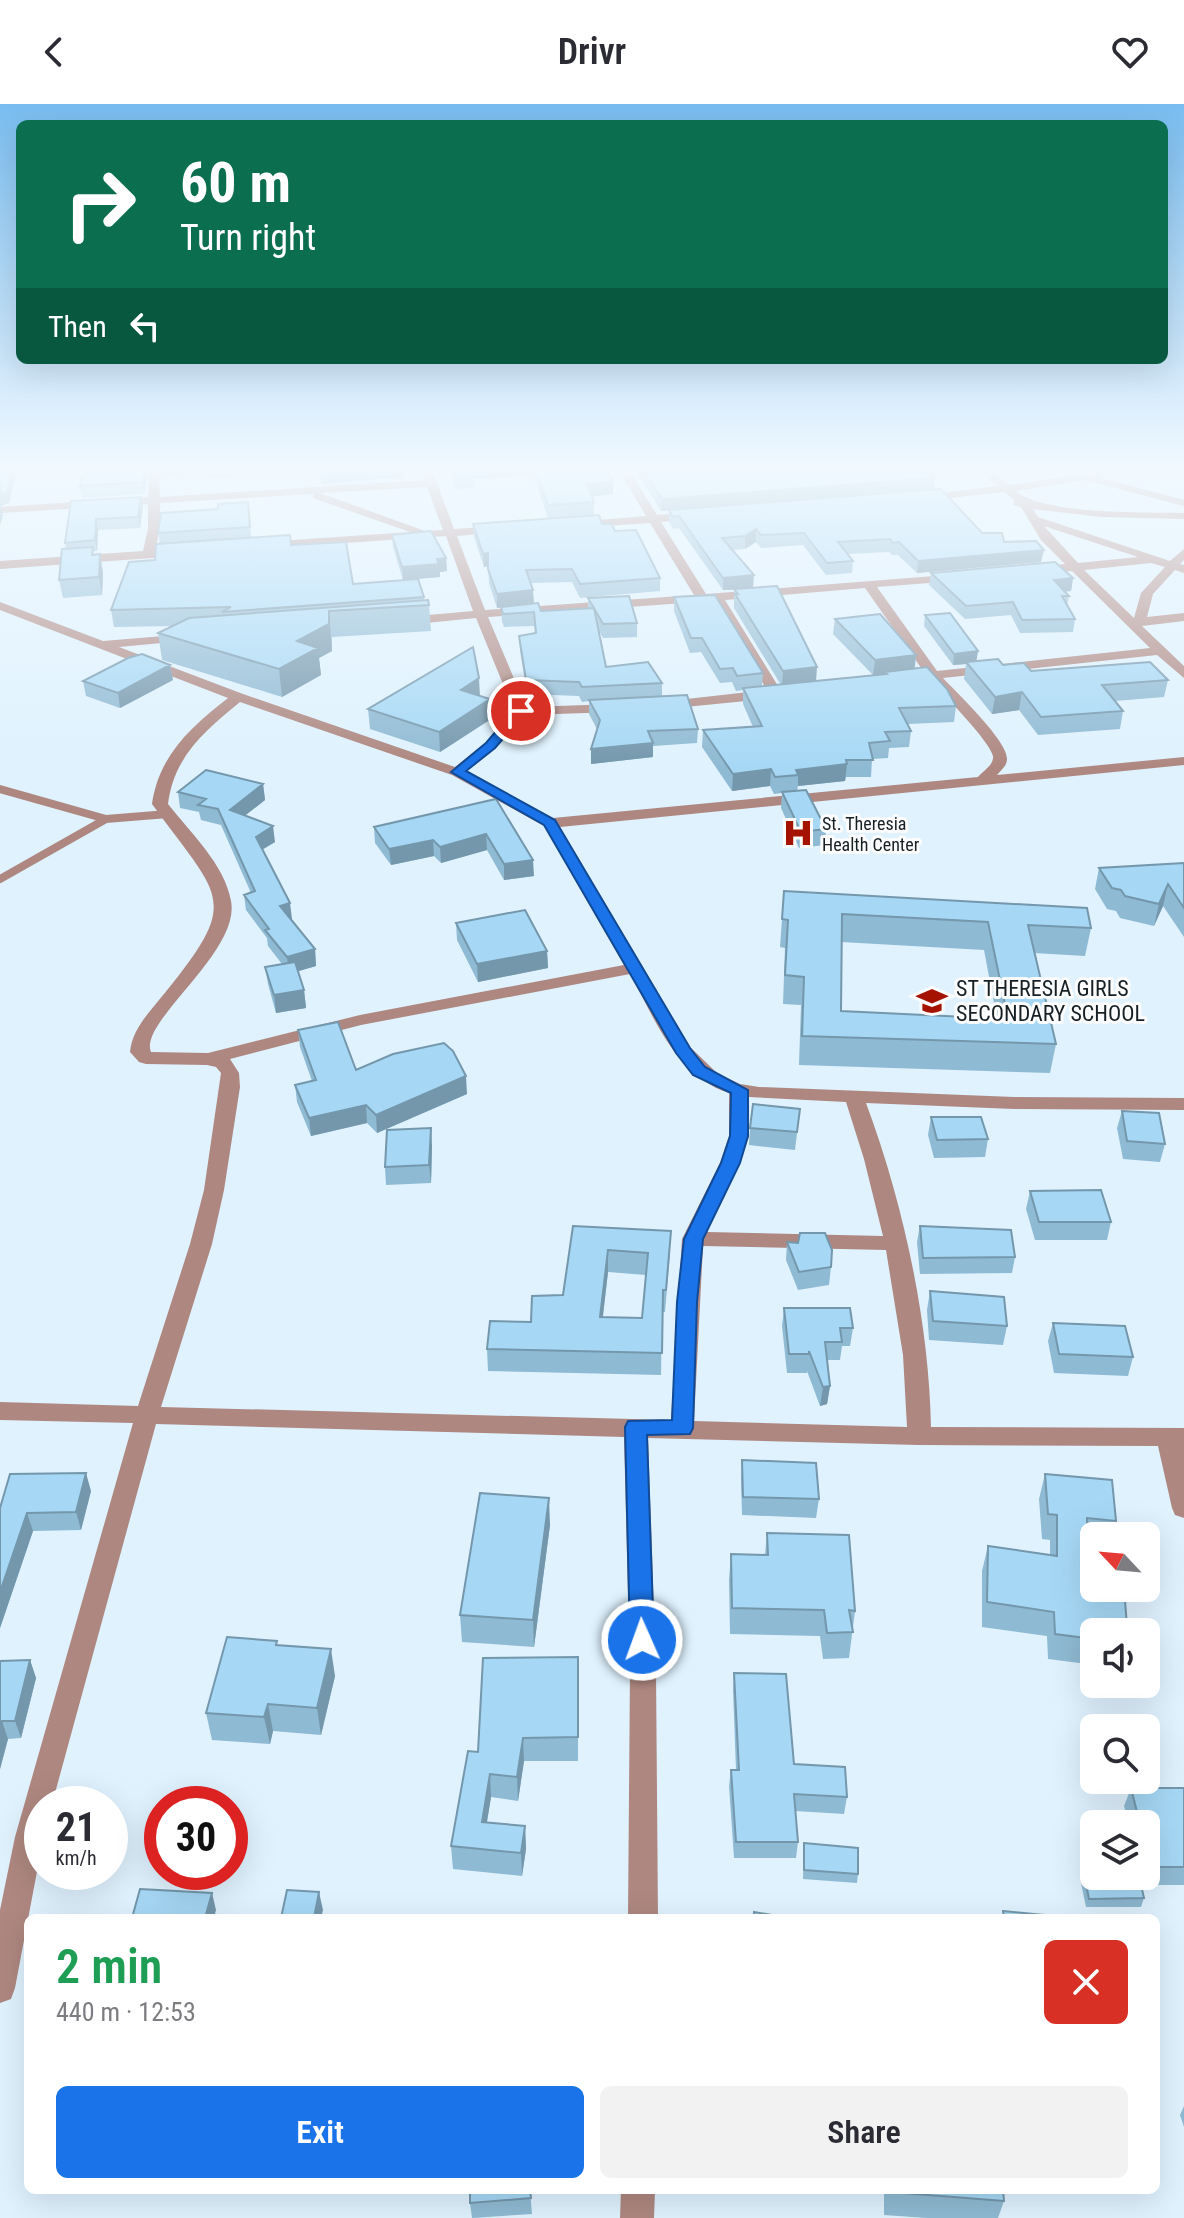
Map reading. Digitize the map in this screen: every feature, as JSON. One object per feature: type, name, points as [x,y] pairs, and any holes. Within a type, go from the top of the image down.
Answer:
[{"type":"street","points":[[464,571],[521,711]]},
{"type":"street","points":[[684,571],[702,598]]},
{"type":"street","points":[[1023,572],[1033,571]]},
{"type":"street","points":[[1083,571],[1131,599],[1136,622],[1184,674]]},
{"type":"street","points":[[1131,599],[1176,571]]},
{"type":"street","points":[[391,622],[970,576]]},
{"type":"street","points":[[868,584],[932,674],[991,740],[1000,755],[994,772],[983,780]]},
{"type":"street","points":[[457,772],[491,745],[521,711],[637,707],[782,693],[718,598]]},
{"type":"street","points":[[1131,599],[1136,622]]},
{"type":"street","points":[[0,606],[238,697],[457,772],[550,823],[699,1071],[739,1090],[1022,1105],[1184,1104]]},
{"type":"street","points":[[1136,622],[1184,617]]},
{"type":"street","points":[[99,645],[193,636]]},
{"type":"street","points":[[892,681],[932,674],[1161,651]]},
{"type":"street","points":[[0,1988],[29,1837],[147,1413],[201,1244],[214,1190],[230,1073],[223,1063],[208,1059],[146,1058],[139,1052],[139,1040],[148,1024],[215,942],[223,925],[226,904],[217,879],[160,804],[160,791],[177,752],[196,731],[238,697]]},
{"type":"street","points":[[550,823],[1184,761]]},
{"type":"street","points":[[208,1059],[374,1017],[635,968]]},
{"type":"street","points":[[682,1428],[693,1239],[730,1163],[739,1136],[739,1090]]},
{"type":"street","points":[[854,1097],[869,1135],[912,1318],[920,1384],[919,1436]]},
{"type":"street","points":[[693,1239],[895,1243]]},
{"type":"street","points":[[0,1411],[919,1436],[1176,1437],[1184,1508]]},
{"type":"street","points":[[636,1427],[643,1671],[643,1914]]},
{"type":"street","points":[[637,2218],[638,2194]]},
{"type":"lane","points":[[0,789],[106,819]]},
{"type":"lane","points":[[0,879],[106,819],[168,814]]},
{"type":"building","points":[[60,571],[99,571],[99,577],[59,580]]},
{"type":"building","points":[[126,571],[351,571],[353,584],[418,579],[424,597],[222,612],[231,607],[111,610]]},
{"type":"building","points":[[489,571],[526,571],[533,590],[497,594]]},
{"type":"building","points":[[573,571],[656,571],[660,578],[580,584]]},
{"type":"building","points":[[718,571],[750,571],[754,575],[723,578]]},
{"type":"building","points":[[1065,571],[1073,578],[1054,580],[1069,596],[1062,596],[1075,619],[1022,620],[1013,602],[966,606],[931,573]]},
{"type":"building","points":[[777,586],[817,667],[783,671],[734,589]]},
{"type":"building","points":[[715,595],[763,673],[737,676],[733,668],[720,669],[702,638],[691,638],[674,597]]},
{"type":"building","points":[[629,596],[637,623],[603,624],[588,598]]},
{"type":"building","points":[[428,600],[429,605],[329,611],[329,624],[297,641],[318,648],[279,669],[158,633],[189,618]]},
{"type":"building","points":[[538,603],[541,611],[594,608],[606,667],[648,662],[662,683],[582,687],[579,682],[526,680],[519,636],[536,633],[534,612],[503,614],[501,607]]},
{"type":"building","points":[[950,613],[978,651],[954,654],[925,615]]},
{"type":"building","points":[[880,614],[916,655],[875,660],[835,619]]},
{"type":"building","points":[[473,647],[479,678],[461,690],[490,699],[439,732],[368,709]]},
{"type":"building","points":[[142,654],[170,665],[118,693],[83,681],[128,658]]},
{"type":"building","points":[[998,659],[1003,665],[1024,663],[1031,671],[1150,662],[1168,680],[1102,685],[1123,711],[1041,717],[1022,692],[995,697],[966,662]]},
{"type":"building","points":[[927,667],[947,689],[956,706],[899,708],[911,731],[885,732],[890,741],[869,743],[873,760],[846,760],[847,764],[796,770],[798,775],[775,777],[771,769],[733,774],[703,730],[762,726],[743,688],[887,674],[885,672]]},
{"type":"building","points":[[687,695],[698,729],[648,731],[653,743],[591,749],[600,720],[589,700]]},
{"type":"building","points":[[206,770],[263,784],[230,810],[273,826],[256,837],[290,903],[280,906],[315,949],[287,957],[265,930],[269,929],[244,895],[255,891],[218,809],[198,805],[206,799],[178,792]]},
{"type":"building","points":[[806,790],[826,829],[801,832],[782,792]]},
{"type":"building","points":[[496,799],[533,860],[504,864],[486,834],[440,847],[433,840],[389,849],[374,827]]},
{"type":"building","points":[[1184,863],[1184,908],[1168,884],[1159,904],[1125,896],[1121,890],[1112,888],[1099,868]]},
{"type":"building","points":[[784,891],[1087,908],[1091,928],[1028,925],[1056,1044],[802,1036],[804,977],[785,975],[788,920],[782,919]],"holes":[[[842,914],[988,922],[1008,1019],[841,1011]]]},
{"type":"building","points":[[525,910],[547,951],[477,964],[456,923]]},
{"type":"building","points":[[295,962],[304,990],[274,995],[265,967]]},
{"type":"building","points":[[338,1022],[356,1070],[393,1054],[444,1043],[453,1051],[466,1076],[376,1115],[366,1105],[309,1118],[295,1085],[316,1080],[298,1030]]},
{"type":"building","points":[[753,1104],[800,1109],[797,1132],[750,1128]]},
{"type":"building","points":[[1122,1111],[1159,1113],[1165,1144],[1127,1141]]},
{"type":"building","points":[[931,1117],[981,1117],[988,1139],[937,1140]]},
{"type":"building","points":[[431,1128],[429,1165],[385,1167],[387,1130]]},
{"type":"building","points":[[1101,1190],[1111,1222],[1039,1222],[1030,1191]]},
{"type":"building","points":[[573,1226],[671,1231],[666,1290],[663,1290],[662,1353],[487,1349],[490,1321],[531,1322],[532,1296],[563,1295]],"holes":[[[608,1250],[648,1253],[642,1318],[600,1317]]]},
{"type":"building","points":[[920,1226],[1011,1230],[1015,1257],[923,1258]]},
{"type":"building","points":[[800,1233],[825,1233],[832,1250],[831,1267],[799,1272],[787,1242],[798,1243]]},
{"type":"building","points":[[930,1291],[1004,1297],[1007,1326],[933,1321]]},
{"type":"building","points":[[784,1308],[850,1308],[853,1328],[840,1328],[842,1342],[825,1342],[830,1386],[823,1387],[809,1351],[809,1354],[789,1354]]},
{"type":"building","points":[[1053,1323],[1125,1326],[1133,1357],[1059,1354]]},
{"type":"building","points":[[742,1460],[816,1463],[819,1499],[743,1497]]},
{"type":"building","points":[[86,1473],[76,1512],[27,1513],[0,1592],[0,1508],[10,1474]]},
{"type":"building","points":[[1045,1474],[1112,1480],[1116,1521],[1087,1518],[1087,1522],[1080,1522],[1080,1602],[1125,1602],[1126,1618],[1080,1618],[1080,1637],[1055,1634],[1054,1612],[987,1602],[988,1546],[1057,1556],[1057,1515],[1048,1514]]},
{"type":"building","points":[[480,1493],[549,1498],[533,1620],[460,1615]]},
{"type":"building","points":[[767,1533],[849,1535],[855,1611],[849,1610],[853,1632],[827,1633],[824,1610],[732,1608],[731,1554],[768,1555]]},
{"type":"building","points":[[227,1637],[331,1649],[317,1708],[268,1704],[264,1717],[206,1713]]},
{"type":"building","points":[[578,1657],[578,1737],[523,1738],[517,1777],[490,1774],[482,1822],[525,1826],[521,1853],[451,1846],[468,1751],[478,1752],[483,1658]]},
{"type":"building","points":[[30,1660],[15,1721],[2,1721],[0,1727],[0,1661]]},
{"type":"building","points":[[734,1673],[786,1674],[794,1764],[845,1767],[847,1797],[794,1794],[798,1842],[736,1842],[731,1770],[739,1770]]},
{"type":"building","points":[[1160,1788],[1184,1788],[1184,1867],[1160,1867],[1160,1810],[1136,1810],[1132,1794],[1160,1794]]},
{"type":"building","points":[[804,1843],[858,1848],[858,1874],[804,1870]]},
{"type":"building","points":[[140,1889],[212,1893],[206,1914],[133,1914]]},
{"type":"building","points":[[287,1890],[319,1892],[315,1914],[282,1914]]},
{"type":"building","points":[[1087,1890],[1142,1890],[1144,1898],[1089,1899]]},
{"type":"building","points":[[1003,1911],[1034,1914],[1003,1914]]},
{"type":"building","points":[[470,2194],[530,2194],[531,2198],[470,2203]]},
{"type":"building","points":[[915,2194],[1003,2194],[1004,2201]]},
{"type":"place","name":"St. Theresia Health Center","points":[[798,833]]},
{"type":"place","name":"ST THERESIA GIRLS SECONDARY SCHOOL","points":[[932,1001]]},
{"type":"route","points":[[521,711],[491,745],[457,772],[519,803],[550,823],[682,1049],[699,1071],[714,1081],[739,1090],[739,1136],[730,1163],[693,1239],[682,1428],[636,1427],[642,1640]]}]
